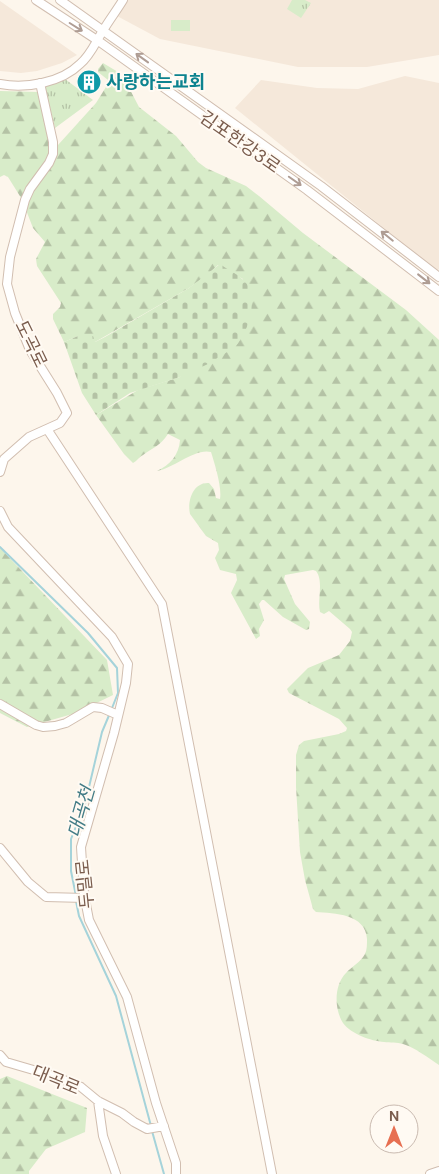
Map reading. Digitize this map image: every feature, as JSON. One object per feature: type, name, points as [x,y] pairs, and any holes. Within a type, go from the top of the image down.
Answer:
[{"type":"street","name":"김포한강3로","points":[[36,0],[97,40],[315,196],[439,291]]},
{"type":"street","name":"김포한강3로","points":[[60,0],[321,186],[438,276]]},
{"type":"street","points":[[0,84],[15,86],[40,83],[63,75],[77,67],[86,59],[123,0]]},
{"type":"street","name":"도곡로","points":[[40,83],[54,149],[51,159],[28,194],[10,257],[7,284],[15,313],[30,350],[57,393],[66,413],[60,423],[47,429]]},
{"type":"street","points":[[0,472],[4,459],[29,437],[47,429],[162,604],[272,1174]]},
{"type":"street","name":"두밀로","points":[[0,511],[8,527],[112,637],[128,664],[126,683],[113,713],[81,847],[82,898],[89,920],[127,997],[156,1127],[176,1164],[176,1174]]},
{"type":"street","points":[[0,704],[28,721],[43,727],[66,723],[92,707],[113,713]]},
{"type":"street","points":[[0,848],[28,882],[46,897],[82,898]]},
{"type":"street","name":"대곡로","points":[[0,1055],[6,1062],[54,1076],[81,1087],[98,1101],[103,1136],[116,1174]]},
{"type":"street","points":[[98,1101],[122,1113],[134,1122],[156,1127]]},
{"type":"street","points":[[430,1174],[439,1171]]},
{"type":"shaded area","points":[[127,0],[439,0],[439,55],[367,67],[298,67],[160,39],[117,16]]},
{"type":"shaded area","points":[[0,1],[77,55],[62,63],[37,71],[21,73],[0,71]]},
{"type":"shaded area","points":[[405,76],[439,83],[439,269],[437,271],[235,108],[261,80],[317,88],[358,89]]},
{"type":"green space","points":[[292,0],[305,0],[311,3],[301,18],[287,9]]},
{"type":"green space","points":[[171,20],[190,20],[190,31],[171,31]]},
{"type":"green space","points":[[103,63],[118,72],[126,82],[139,107],[176,136],[198,162],[206,168],[246,186],[303,233],[406,310],[439,340],[439,1065],[408,1046],[401,1043],[367,1038],[356,1034],[343,1023],[338,1011],[337,990],[342,978],[365,954],[367,941],[365,931],[361,924],[348,916],[316,912],[313,909],[305,880],[300,852],[296,755],[299,745],[304,741],[339,734],[346,731],[347,728],[339,719],[289,693],[287,689],[308,668],[339,655],[350,641],[352,632],[329,611],[324,614],[320,612],[320,580],[316,571],[313,570],[285,575],[284,579],[295,604],[310,622],[309,629],[306,630],[283,617],[262,600],[259,604],[264,620],[259,629],[260,636],[256,639],[231,593],[237,580],[236,574],[220,570],[215,558],[219,550],[218,543],[206,536],[190,514],[189,504],[192,493],[203,484],[209,483],[214,489],[216,498],[220,499],[219,482],[211,452],[191,455],[157,471],[173,459],[178,450],[180,440],[168,434],[159,444],[133,463],[124,454],[96,415],[138,390],[180,377],[243,279],[218,265],[189,288],[95,342],[78,336],[64,342],[53,319],[53,314],[60,307],[61,303],[37,266],[36,259],[45,242],[33,228],[26,210],[32,191],[56,155],[58,145],[96,103],[106,87],[108,80],[98,72]]},
{"type":"green space","points":[[65,79],[93,100],[55,128],[45,88],[46,85]]},
{"type":"green space","points":[[0,91],[39,92],[49,141],[49,154],[23,201],[8,177],[4,175],[0,177]]},
{"type":"green space","points":[[220,264],[243,280],[250,290],[252,307],[248,325],[240,341],[235,347],[208,364],[180,377],[130,393],[96,415],[82,393],[64,342],[78,336],[93,336],[95,342],[105,337],[189,288]]},
{"type":"green space","points":[[0,548],[107,660],[113,695],[76,713],[27,727],[0,713]]},
{"type":"green space","points":[[7,1076],[87,1108],[85,1132],[46,1149],[29,1171],[29,1174],[0,1174],[0,1079]]},
{"type":"waterway","name":"대곡천","points":[[0,547],[88,633],[117,668],[118,693],[112,708]]},
{"type":"waterway","name":"대곡천","points":[[76,896],[71,871],[71,839],[85,804],[102,732],[110,713]]},
{"type":"waterway","name":"대곡천","points":[[76,901],[79,916],[116,996],[151,1126]]},
{"type":"waterway","name":"대곡천","points":[[152,1131],[164,1174]]},
{"type":"place","name":"사랑하는교회","points":[[89,82]]}]
